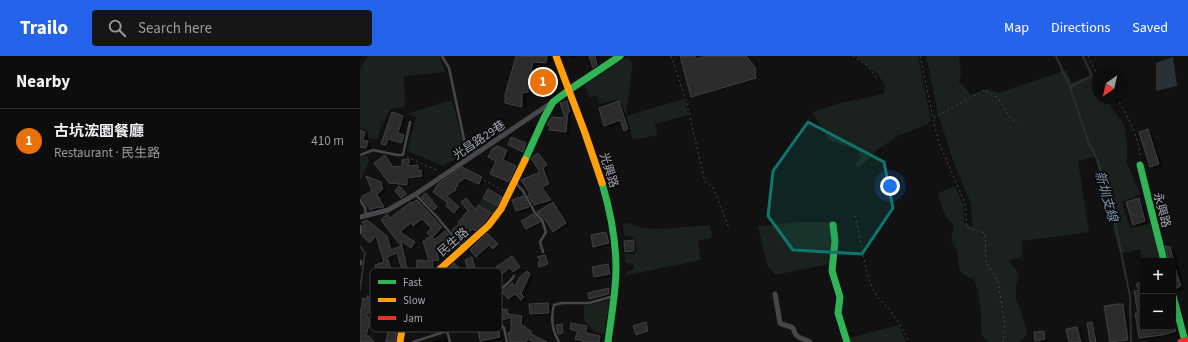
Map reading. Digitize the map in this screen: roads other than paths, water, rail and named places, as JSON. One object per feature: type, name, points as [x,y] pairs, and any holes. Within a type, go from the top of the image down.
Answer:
[{"type":"street","name":"光興路","points":[[556,56],[589,142],[606,195],[616,267],[614,296]]},
{"type":"street","name":"民生路","points":[[441,268],[489,225],[501,209],[553,102],[620,56]]},
{"type":"street","name":"光昌路29巷","points":[[360,217],[378,214],[393,208],[442,177],[553,102]]},
{"type":"street","name":"永興路","points":[[1140,165],[1163,258]]},
{"type":"street","points":[[834,225],[835,241],[832,271],[840,297],[838,313],[847,342]]},
{"type":"street","points":[[360,227],[360,232]]},
{"type":"street","points":[[775,294],[780,323],[793,328],[798,338],[802,338],[810,342]]},
{"type":"street","points":[[608,342],[614,296]]},
{"type":"street","points":[[1176,307],[1185,341]]},
{"type":"street","name":"民生路","points":[[400,342],[402,332]]},
{"type":"lane","points":[[442,56],[449,68],[469,159]]},
{"type":"lane","points":[[360,155],[373,150],[403,155],[410,122]]},
{"type":"lane","points":[[515,182],[523,191],[535,213],[542,220],[546,232],[540,242],[543,252]]},
{"type":"lane","points":[[416,194],[463,249]]},
{"type":"lane","points":[[360,200],[365,208],[366,216]]},
{"type":"lane","points":[[502,288],[511,281],[514,276]]},
{"type":"lane","points":[[559,342],[554,335],[552,326],[554,305],[589,303],[614,296]]},
{"type":"lane","points":[[502,326],[504,328],[507,342]]},
{"type":"lane","points":[[413,342],[445,332]]},
{"type":"lane","points":[[448,332],[450,342]]},
{"type":"waterway","name":"新圳支線","points":[[1056,56],[1070,87],[1088,141],[1097,159],[1114,218],[1130,296],[1131,342]]},
{"type":"waterway","points":[[1070,87],[1092,76],[1083,56]]},
{"type":"waterway","points":[[360,246],[365,253],[360,290]]},
{"type":"place","name":"古坑浤園餐廳","points":[[543,82]]}]
